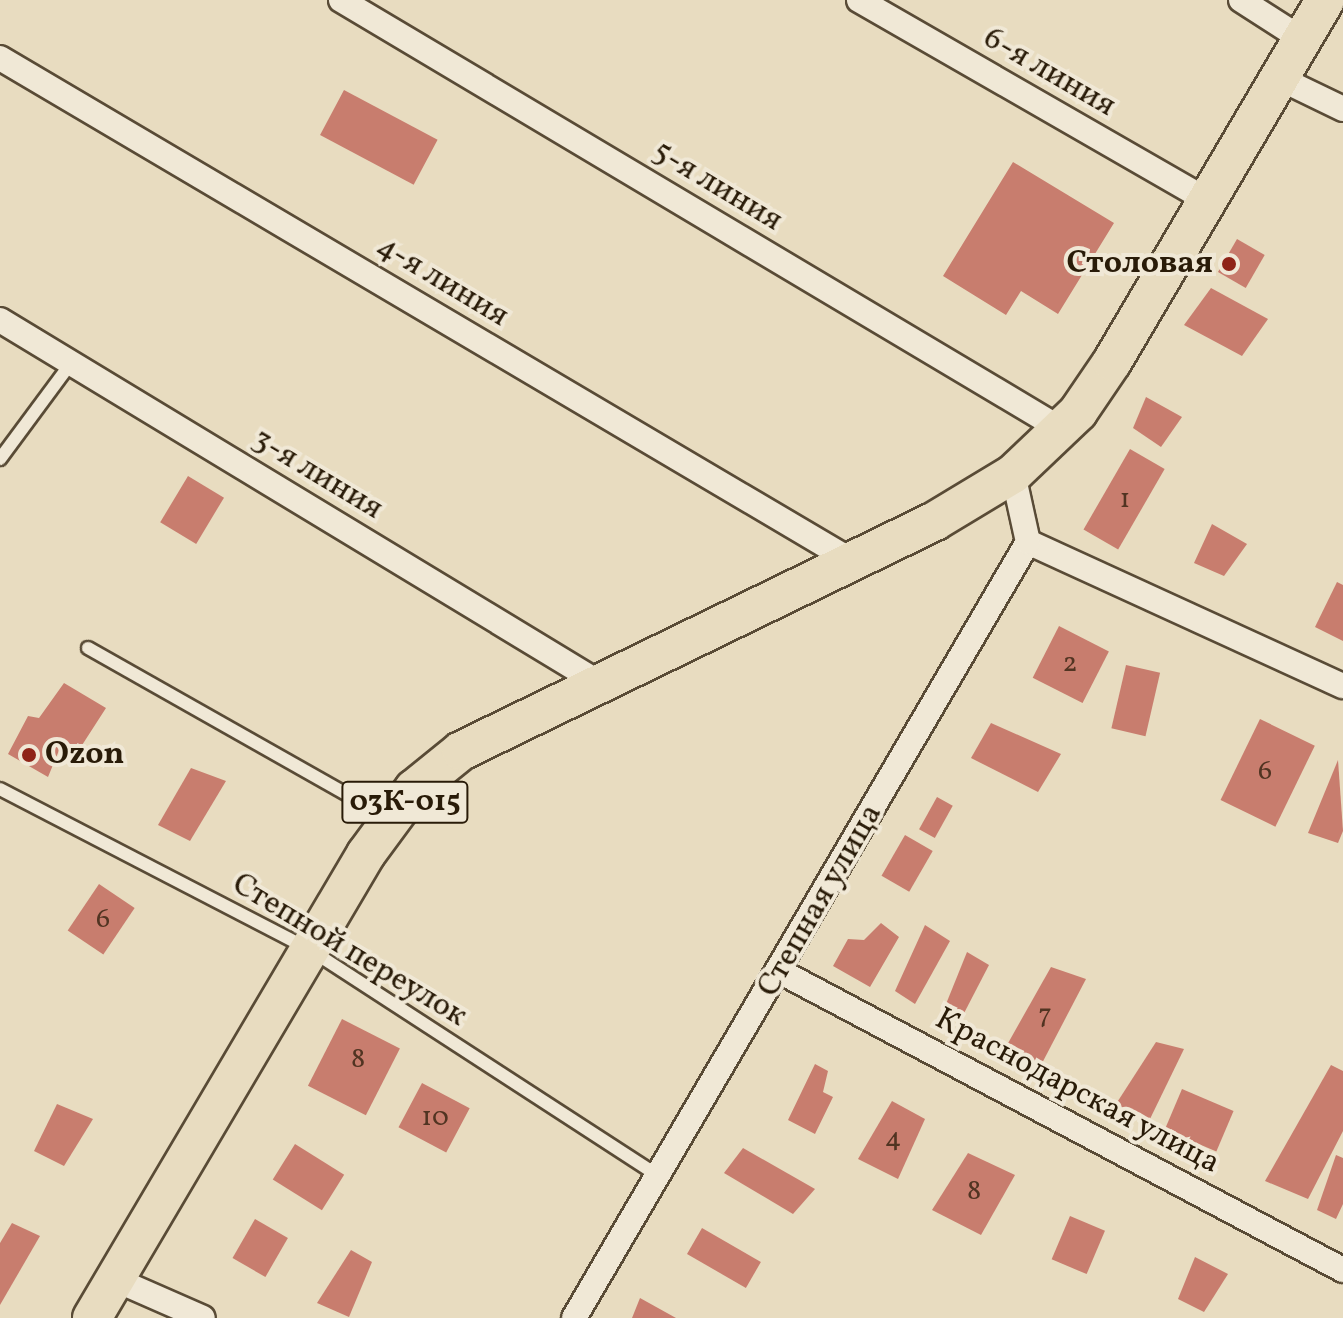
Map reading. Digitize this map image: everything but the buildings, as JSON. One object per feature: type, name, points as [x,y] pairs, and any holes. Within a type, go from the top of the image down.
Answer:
[{"type":"main road","name":"03К-015","points":[[92,1318],[112,1278],[309,949],[414,789],[461,751],[935,521],[1013,474],[1061,429],[1112,362],[1325,0]]},
{"type":"street","name":"5-я линия","points":[[341,0],[1061,429]]},
{"type":"street","name":"6-я линия","points":[[859,0],[1208,201]]},
{"type":"street","points":[[1241,0],[1302,39]]},
{"type":"street","name":"4-я линия","points":[[0,58],[852,561]]},
{"type":"street","points":[[1279,78],[1343,109]]},
{"type":"street","name":"3-я линия","points":[[0,320],[601,684]]},
{"type":"street","points":[[1013,474],[1028,542],[1343,686]]},
{"type":"street","name":"Степная улица","points":[[574,1318],[781,972],[1028,542]]},
{"type":"street","name":"Краснодарская улица","points":[[781,972],[1343,1270]]},
{"type":"street","points":[[112,1278],[203,1318]]},
{"type":"lane","points":[[0,459],[71,363]]},
{"type":"lane","points":[[88,648],[392,819]]},
{"type":"lane","name":"Степной переулок","points":[[0,789],[309,949],[660,1177]]},
{"type":"place","name":"Столовая","points":[[1229,264]]},
{"type":"place","name":"Ozon","points":[[29,755]]}]
